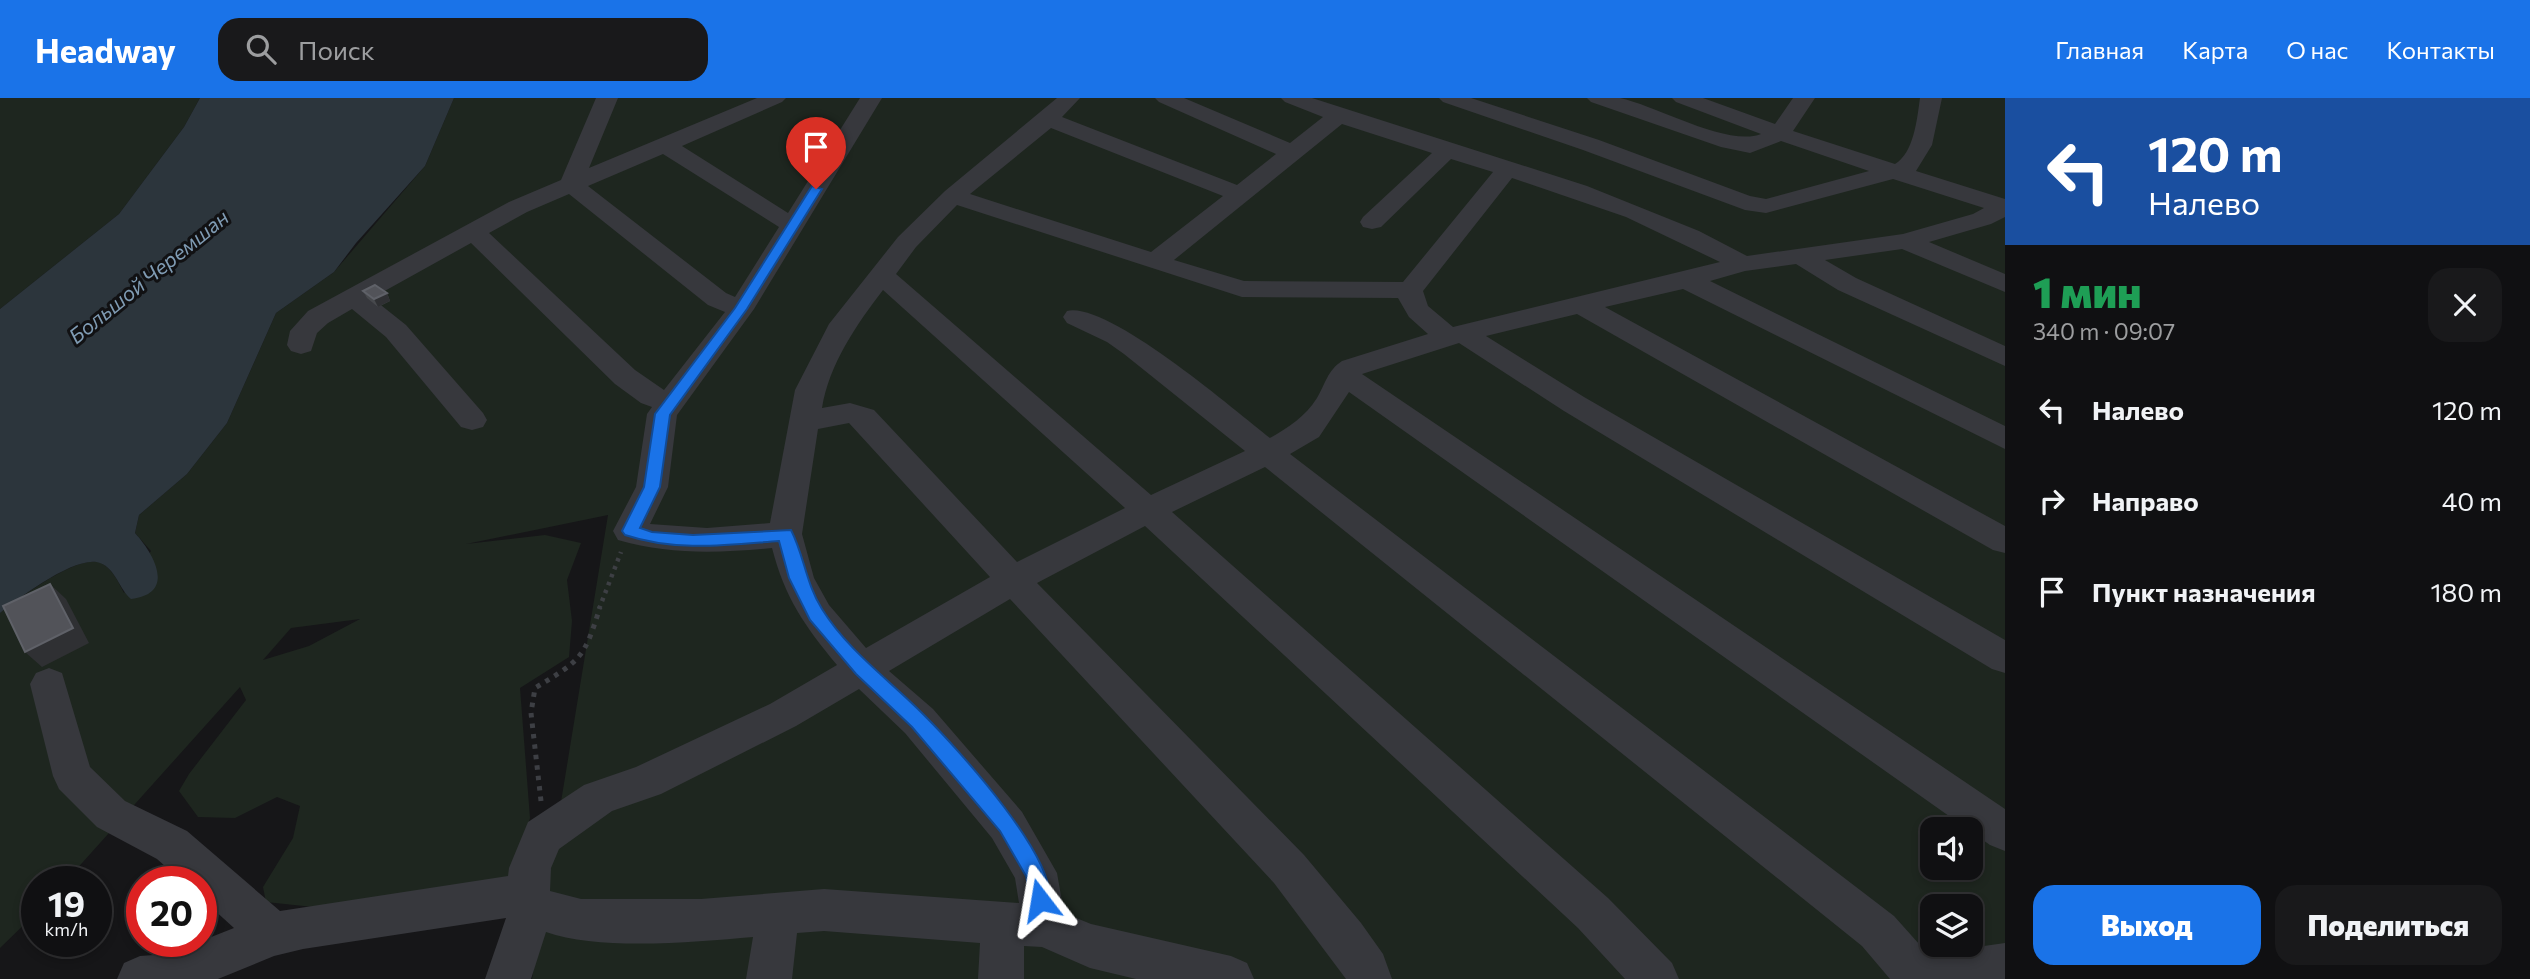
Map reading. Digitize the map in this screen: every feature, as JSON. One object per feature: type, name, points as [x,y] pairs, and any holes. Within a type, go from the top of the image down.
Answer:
[{"type":"street","points":[[571,184],[607,98]]},
{"type":"street","points":[[300,345],[304,331],[318,317],[518,207],[775,98]]},
{"type":"street","points":[[785,534],[693,541],[652,538],[630,531],[652,487],[663,414],[741,309],[871,98]]},
{"type":"street","points":[[1002,979],[1024,924],[1036,873],[1007,825],[919,721],[862,668],[816,615],[797,578],[785,534],[810,390],[844,324],[907,242],[953,196],[1048,119],[1069,98]]},
{"type":"street","points":[[1166,98],[1292,152]]},
{"type":"street","points":[[1292,98],[1337,117],[1447,149],[1672,225],[1742,264]]},
{"type":"street","points":[[1450,98],[1603,149],[1755,205],[1766,206],[1906,168],[1915,155],[1931,98]]},
{"type":"street","points":[[1598,98],[1739,145],[1750,146],[1780,134],[1804,98]]},
{"type":"street","points":[[1684,98],[1780,134],[1894,171],[2001,212]]},
{"type":"street","points":[[1155,262],[1337,117]]},
{"type":"street","points":[[1048,119],[1238,194]]},
{"type":"street","points":[[667,146],[776,216],[793,224]]},
{"type":"street","points":[[1372,222],[1433,166],[1447,149]]},
{"type":"street","points":[[1507,169],[1410,290],[1410,299],[1417,311],[2005,658]]},
{"type":"street","points":[[571,184],[717,299],[741,309]]},
{"type":"street","points":[[953,196],[1242,289],[1410,290]]},
{"type":"street","points":[[508,979],[530,900],[530,867],[543,836],[598,798],[660,775],[783,715],[1013,580],[1148,510],[1268,453],[1308,430],[1331,400],[1342,374],[1352,367],[1456,335],[1742,264],[1905,241],[2001,212]]},
{"type":"street","points":[[473,231],[625,377],[651,396],[671,403]]},
{"type":"street","points":[[1905,241],[2005,284]]},
{"type":"street","points":[[1800,256],[1847,284],[2005,357]]},
{"type":"street","points":[[882,275],[1148,510],[1593,913],[1656,979]]},
{"type":"street","points":[[1686,280],[2005,439]]},
{"type":"street","points":[[353,296],[396,331],[472,420]]},
{"type":"street","points":[[1579,304],[2005,541]]},
{"type":"street","points":[[1077,317],[1117,336],[1134,348],[1878,931],[1916,978],[2005,965]]},
{"type":"street","points":[[1342,374],[2005,832]]},
{"type":"street","points":[[806,421],[850,412],[863,416],[1013,580],[1289,869],[1345,938],[1367,970],[1369,979]]},
{"type":"street","points":[[48,684],[73,776],[111,814],[172,845],[274,934]]},
{"type":"street","points":[[140,979],[168,977],[274,934],[303,927],[530,900],[561,916],[581,920],[701,920],[824,910],[1024,924],[1090,946],[1220,978]]},
{"type":"street","points":[[769,979],[778,914]]},
{"type":"path","points":[[543,836],[531,713],[535,688],[568,668],[587,649],[607,583],[630,531]]},
{"type":"shaded area","points":[[0,98],[200,98],[184,127],[119,214],[0,309]]},
{"type":"shaded area","points":[[454,98],[2005,98],[2005,979],[532,979],[608,515],[466,544],[545,535],[581,543],[567,580],[572,621],[569,657],[520,688],[530,818],[510,883],[313,907],[266,902],[263,887],[293,838],[300,806],[277,797],[235,818],[198,817],[179,791],[246,700],[240,687],[79,866],[21,866],[21,928],[0,948],[0,613],[49,579],[91,562],[101,563],[109,569],[124,593],[151,551],[135,533],[139,515],[187,474],[227,423],[276,313],[334,272],[425,166]],"holes":[[[360,619],[309,646],[263,660],[291,628]]]},
{"type":"water","name":"Большой Черемшан","points":[[200,98],[454,98],[425,166],[356,243],[334,272],[276,313],[227,423],[187,474],[139,515],[135,533],[149,552],[157,572],[157,582],[153,590],[145,596],[131,599],[110,570],[100,563],[90,562],[48,579],[0,613],[0,309],[119,214],[184,127]]},
{"type":"building","points":[[375,285],[387,293],[374,299],[363,291]]},
{"type":"building","points":[[50,584],[73,628],[25,652],[3,606]]},
{"type":"route","points":[[816,189],[741,309],[663,414],[652,487],[630,531],[652,538],[693,541],[785,534],[797,578],[816,615],[862,668],[919,721],[1007,825],[1036,873],[1040,900]]}]
